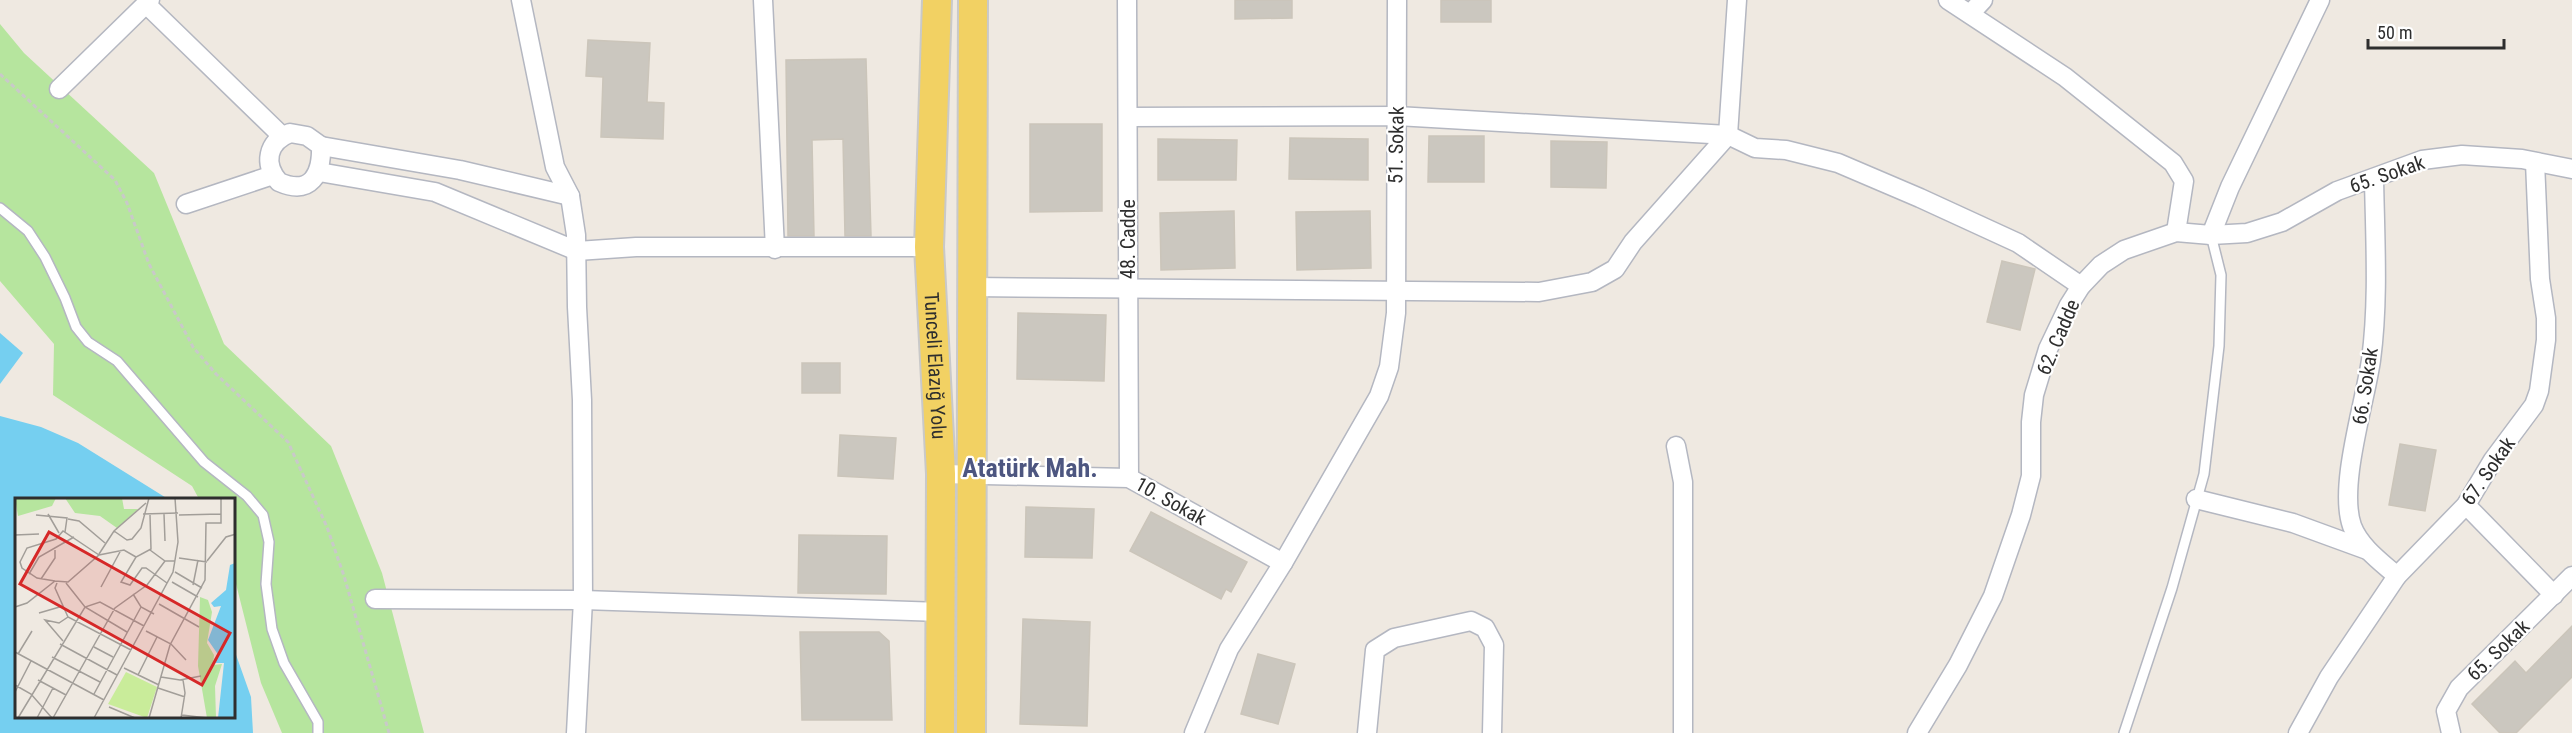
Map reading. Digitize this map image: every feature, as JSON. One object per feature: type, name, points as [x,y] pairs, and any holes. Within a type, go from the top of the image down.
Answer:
[{"type":"main road","name":"Tunceli Elazığ Yolu","points":[[937,0],[929,247],[941,474],[940,733]]},
{"type":"main road","name":"Tunceli Elazığ Yolu","points":[[971,733],[973,0]]},
{"type":"street","points":[[521,0],[555,167],[570,196],[577,251],[582,400],[583,600],[576,733]]},
{"type":"street","points":[[764,0],[775,249]]},
{"type":"street","name":"48. Cadde","points":[[1127,0],[1129,478]]},
{"type":"street","name":"51. Sokak","points":[[1194,733],[1229,648],[1283,563],[1379,396],[1389,367],[1396,313],[1397,0]]},
{"type":"street","points":[[972,287],[1539,292],[1592,282],[1615,269],[1633,242],[1728,135],[1737,0]]},
{"type":"street","points":[[1948,0],[2065,77],[2173,163],[2184,181],[2175,232]]},
{"type":"street","points":[[1970,14],[1983,0]]},
{"type":"street","points":[[2211,234],[2230,186],[2320,0]]},
{"type":"street","points":[[59,89],[148,2],[282,136]]},
{"type":"street","points":[[1128,117],[1397,116],[1728,135],[1755,148],[1786,150],[1838,163],[1920,198],[2018,243],[2081,286]]},
{"type":"street","points":[[321,146],[319,172],[314,179],[297,186],[279,182],[273,175],[268,157],[276,141],[282,136],[299,133],[321,146],[460,170],[570,196]]},
{"type":"street","name":"65. Sokak","points":[[2211,234],[2247,233],[2282,222],[2337,192],[2422,160],[2462,156],[2535,162],[2572,169]]},
{"type":"street","name":"67. Sokak","points":[[2298,733],[2329,677],[2397,576],[2466,505],[2493,460],[2524,420],[2539,391],[2546,340],[2546,318],[2540,279],[2535,162]]},
{"type":"street","points":[[319,172],[435,192],[577,251],[636,247],[775,249],[929,247]]},
{"type":"street","points":[[186,204],[273,175]]},
{"type":"street","name":"66. Sokak","points":[[2374,178],[2375,300],[2371,358],[2348,486],[2352,526],[2367,550],[2397,576]]},
{"type":"street","name":"62. Cadde","points":[[1917,733],[1958,664],[1993,596],[2021,515],[2031,476],[2031,422],[2034,395],[2048,350],[2069,305],[2081,286],[2101,265],[2124,250],[2175,232],[2211,234]]},
{"type":"street","points":[[1676,446],[1683,482],[1683,733]]},
{"type":"street","name":"10. Sokak","points":[[941,474],[1129,478],[1283,563]]},
{"type":"street","points":[[2196,499],[2293,523],[2367,550]]},
{"type":"street","points":[[2466,505],[2554,595]]},
{"type":"street","name":"65. Sokak","points":[[2451,733],[2446,711],[2455,693],[2572,576]]},
{"type":"street","points":[[375,599],[583,600],[941,612]]},
{"type":"street","points":[[1367,733],[1375,650],[1394,638],[1471,621],[1485,628],[1494,645],[1492,733]]},
{"type":"lane","points":[[0,208],[28,231],[45,257],[76,327],[88,342],[117,362],[204,462],[247,496],[263,516],[269,542],[266,584],[272,629],[284,663],[318,722],[318,733]]},
{"type":"lane","points":[[2124,733],[2172,588],[2204,474],[2219,346],[2221,275],[2211,234]]},
{"type":"path","points":[[0,74],[115,180],[127,203],[149,264],[193,347],[216,374],[288,442],[327,526],[344,576],[388,733]]},
{"type":"green space","points":[[0,24],[24,53],[154,173],[224,344],[331,446],[382,573],[424,733],[282,733],[261,683],[236,584],[236,498],[198,498],[192,486],[53,395],[54,344],[0,281]]},
{"type":"water","points":[[0,333],[23,353],[0,384]]},
{"type":"water","points":[[0,416],[41,427],[78,443],[166,498],[15,498],[15,718],[236,718],[236,655],[251,697],[253,733],[0,733]]},
{"type":"building","points":[[1235,0],[1292,0],[1292,18],[1235,19]]},
{"type":"building","points":[[1441,0],[1491,0],[1491,22],[1441,22]]},
{"type":"building","points":[[588,40],[650,43],[647,102],[664,103],[663,139],[601,137],[603,77],[586,76]]},
{"type":"building","points":[[866,59],[871,236],[845,236],[843,139],[812,140],[814,236],[788,236],[786,60]]},
{"type":"building","points":[[1030,124],[1102,124],[1102,211],[1030,212]]},
{"type":"building","points":[[1429,136],[1484,136],[1484,182],[1428,182]]},
{"type":"building","points":[[1290,138],[1368,139],[1368,180],[1289,179]]},
{"type":"building","points":[[1158,139],[1237,140],[1236,180],[1158,180]]},
{"type":"building","points":[[1551,141],[1607,142],[1606,188],[1551,187]]},
{"type":"building","points":[[1234,211],[1235,268],[1161,270],[1160,213]]},
{"type":"building","points":[[1370,211],[1371,268],[1297,270],[1296,212]]},
{"type":"building","points":[[2002,261],[2035,269],[2020,330],[1987,322]]},
{"type":"building","points":[[1018,313],[1106,315],[1104,381],[1017,379]]},
{"type":"building","points":[[802,363],[840,363],[840,393],[802,393]]},
{"type":"building","points":[[840,435],[896,438],[893,479],[838,476]]},
{"type":"building","points":[[2400,444],[2436,450],[2425,511],[2389,505]]},
{"type":"building","points":[[1026,507],[1094,509],[1092,558],[1025,557]]},
{"type":"building","points":[[1151,512],[1247,562],[1231,592],[1226,589],[1221,599],[1130,551]]},
{"type":"building","points":[[799,535],[887,536],[886,594],[798,593]]},
{"type":"building","points":[[1023,619],[1090,622],[1087,726],[1020,724]]},
{"type":"building","points":[[2572,626],[2572,677],[2516,733],[2500,733],[2472,704],[2515,661],[2526,673]]},
{"type":"building","points":[[800,632],[879,632],[889,641],[892,720],[802,720]]},
{"type":"building","points":[[1258,654],[1295,664],[1278,724],[1241,714]]},
{"type":"district","name":"Atatürk Mah.","points":[[1030,468]]}]
